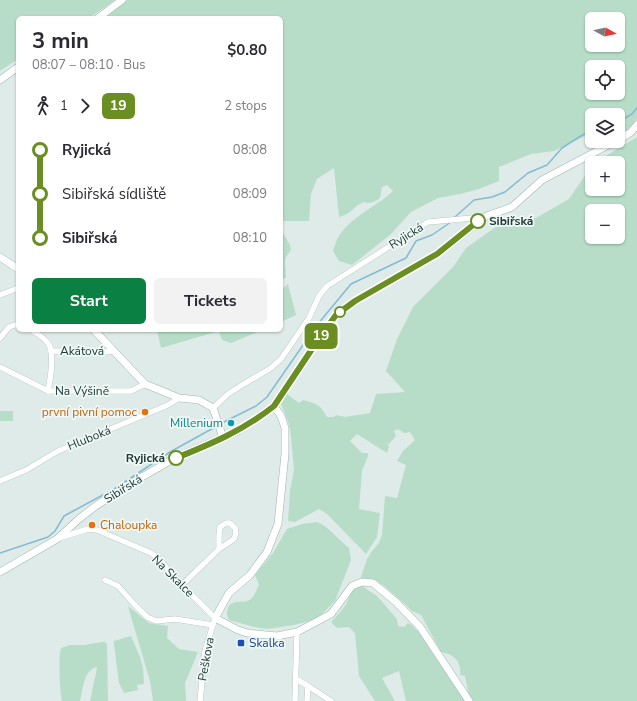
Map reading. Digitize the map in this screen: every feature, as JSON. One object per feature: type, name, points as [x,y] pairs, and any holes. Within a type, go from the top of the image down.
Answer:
[{"type":"street","points":[[101,16],[122,0]]},
{"type":"street","points":[[0,80],[16,68]]},
{"type":"street","name":"Ryjická","points":[[625,136],[630,133],[637,125]]},
{"type":"street","name":"Ryjická","points":[[213,408],[228,394],[271,368],[281,359],[309,318],[319,296],[327,286],[428,222],[484,217],[512,207],[542,180],[603,148]]},
{"type":"street","name":"Sibiřská","points":[[0,572],[57,539],[97,505],[140,478],[176,458],[238,431],[274,406],[336,315],[355,301],[437,254],[484,217]]},
{"type":"street","points":[[0,257],[16,268]]},
{"type":"street","points":[[0,295],[16,289]]},
{"type":"street","points":[[0,338],[9,327],[16,325]]},
{"type":"street","points":[[34,332],[48,343],[51,351],[52,372],[48,391]]},
{"type":"street","points":[[96,332],[145,384],[179,398],[199,400],[213,408],[223,438]]},
{"type":"street","name":"Akátová","points":[[51,351],[114,351]]},
{"type":"street","name":"Na Výšině","points":[[0,367],[48,391],[131,390],[145,384]]},
{"type":"street","name":"Hluboká","points":[[0,481],[26,470],[58,451],[168,405],[179,398]]},
{"type":"street","points":[[214,622],[229,593],[250,574],[267,552],[278,524],[285,454],[285,428],[281,416],[274,406]]},
{"type":"street","points":[[182,585],[219,549],[234,539],[236,533],[235,528],[230,523],[226,523],[220,527],[218,535],[219,549]]},
{"type":"street","name":"Na Skalce","points":[[57,539],[88,529],[97,530],[151,553],[159,559],[214,622]]},
{"type":"street","points":[[105,580],[118,586],[148,617],[156,621],[175,619],[214,622],[247,633],[277,636],[297,632],[331,614],[352,586],[362,582],[372,583],[396,602],[420,627],[469,701]]},
{"type":"street","name":"Peškova","points":[[200,701],[206,651],[214,622]]},
{"type":"street","points":[[295,701],[297,632]]},
{"type":"street","points":[[296,679],[331,701]]},
{"type":"street","points":[[307,701],[308,686]]},
{"type":"green space","points":[[0,0],[115,0],[92,16],[16,16],[16,60],[0,71]]},
{"type":"green space","points":[[127,0],[637,0],[637,119],[628,130],[625,130],[625,108],[585,108],[585,136],[554,151],[531,154],[499,167],[499,181],[479,189],[438,198],[411,212],[391,234],[352,265],[339,261],[333,251],[336,241],[344,229],[357,217],[393,191],[387,185],[382,187],[380,198],[370,203],[364,202],[347,214],[339,217],[334,168],[317,179],[311,194],[309,221],[283,221],[283,16],[106,16]]},
{"type":"green space","points":[[637,137],[637,701],[472,701],[469,696],[465,676],[460,675],[460,666],[456,659],[446,653],[441,652],[421,615],[412,611],[383,585],[372,580],[360,580],[367,559],[379,543],[382,535],[385,496],[397,498],[406,465],[397,461],[403,451],[415,440],[410,432],[404,433],[398,429],[394,431],[396,436],[388,445],[389,447],[387,453],[357,434],[350,441],[362,453],[368,453],[362,471],[359,509],[380,513],[377,537],[366,554],[327,514],[319,509],[295,522],[288,521],[290,491],[294,470],[289,424],[281,404],[287,394],[299,403],[303,400],[318,405],[327,417],[337,415],[345,417],[370,413],[376,394],[405,392],[386,371],[397,339],[413,307],[453,267],[466,248],[500,224],[536,218],[569,199],[585,175],[585,196],[625,196],[625,156],[606,156],[619,148],[625,148],[625,144]]},
{"type":"green space","points":[[283,233],[290,245],[291,250],[285,261],[286,278],[283,279]]},
{"type":"green space","points":[[288,284],[296,315],[283,321],[283,288]]},
{"type":"green space","points":[[157,332],[216,332],[161,348]]},
{"type":"green space","points":[[219,332],[257,332],[231,343],[222,340]]},
{"type":"green space","points":[[0,411],[13,411],[13,421],[0,421]]},
{"type":"green space","points":[[317,522],[330,530],[349,548],[351,560],[335,601],[320,616],[310,621],[294,625],[267,629],[229,620],[227,610],[232,603],[245,602],[254,596],[259,585],[255,575],[273,553],[287,529],[302,524]]},
{"type":"green space","points":[[362,586],[377,596],[397,619],[398,626],[404,627],[408,623],[417,631],[418,629],[465,701],[406,701],[399,671],[382,678],[395,701],[375,701],[359,676],[355,633],[349,627],[337,628],[331,622],[345,606],[350,593],[356,588]]},
{"type":"green space","points":[[128,606],[149,623],[168,626],[167,638],[179,649],[198,652],[185,683],[186,701],[153,701],[150,681]]},
{"type":"green space","points":[[131,636],[143,668],[144,684],[137,685],[138,690],[124,693],[119,683],[114,641]]},
{"type":"green space","points":[[102,642],[107,644],[108,701],[90,701],[96,667],[88,672],[80,701],[62,701],[60,674],[61,648],[70,645],[84,645]]},
{"type":"waterway","points":[[625,118],[632,114],[637,108]]},
{"type":"waterway","points":[[455,217],[474,200],[492,197],[505,192],[528,173],[547,165],[562,148],[585,134]]},
{"type":"waterway","points":[[220,424],[256,406],[267,397],[317,325],[351,284],[406,258],[416,241],[432,235],[451,222]]},
{"type":"waterway","points":[[0,553],[48,537],[55,531],[64,516],[114,489],[170,452],[217,426]]},
{"type":"bus line","name":"19","points":[[176,458],[238,431],[274,406],[336,315],[355,301],[437,254],[478,221]]},
{"type":"place","name":"Sibiřská","points":[[478,221]]},
{"type":"place","name":"první pivní pomoc","points":[[145,412]]},
{"type":"place","name":"Millenium","points":[[231,423]]},
{"type":"place","name":"Ryjická","points":[[176,458]]},
{"type":"place","name":"Chaloupka","points":[[92,525]]},
{"type":"place","name":"Skalka","points":[[241,643]]}]
